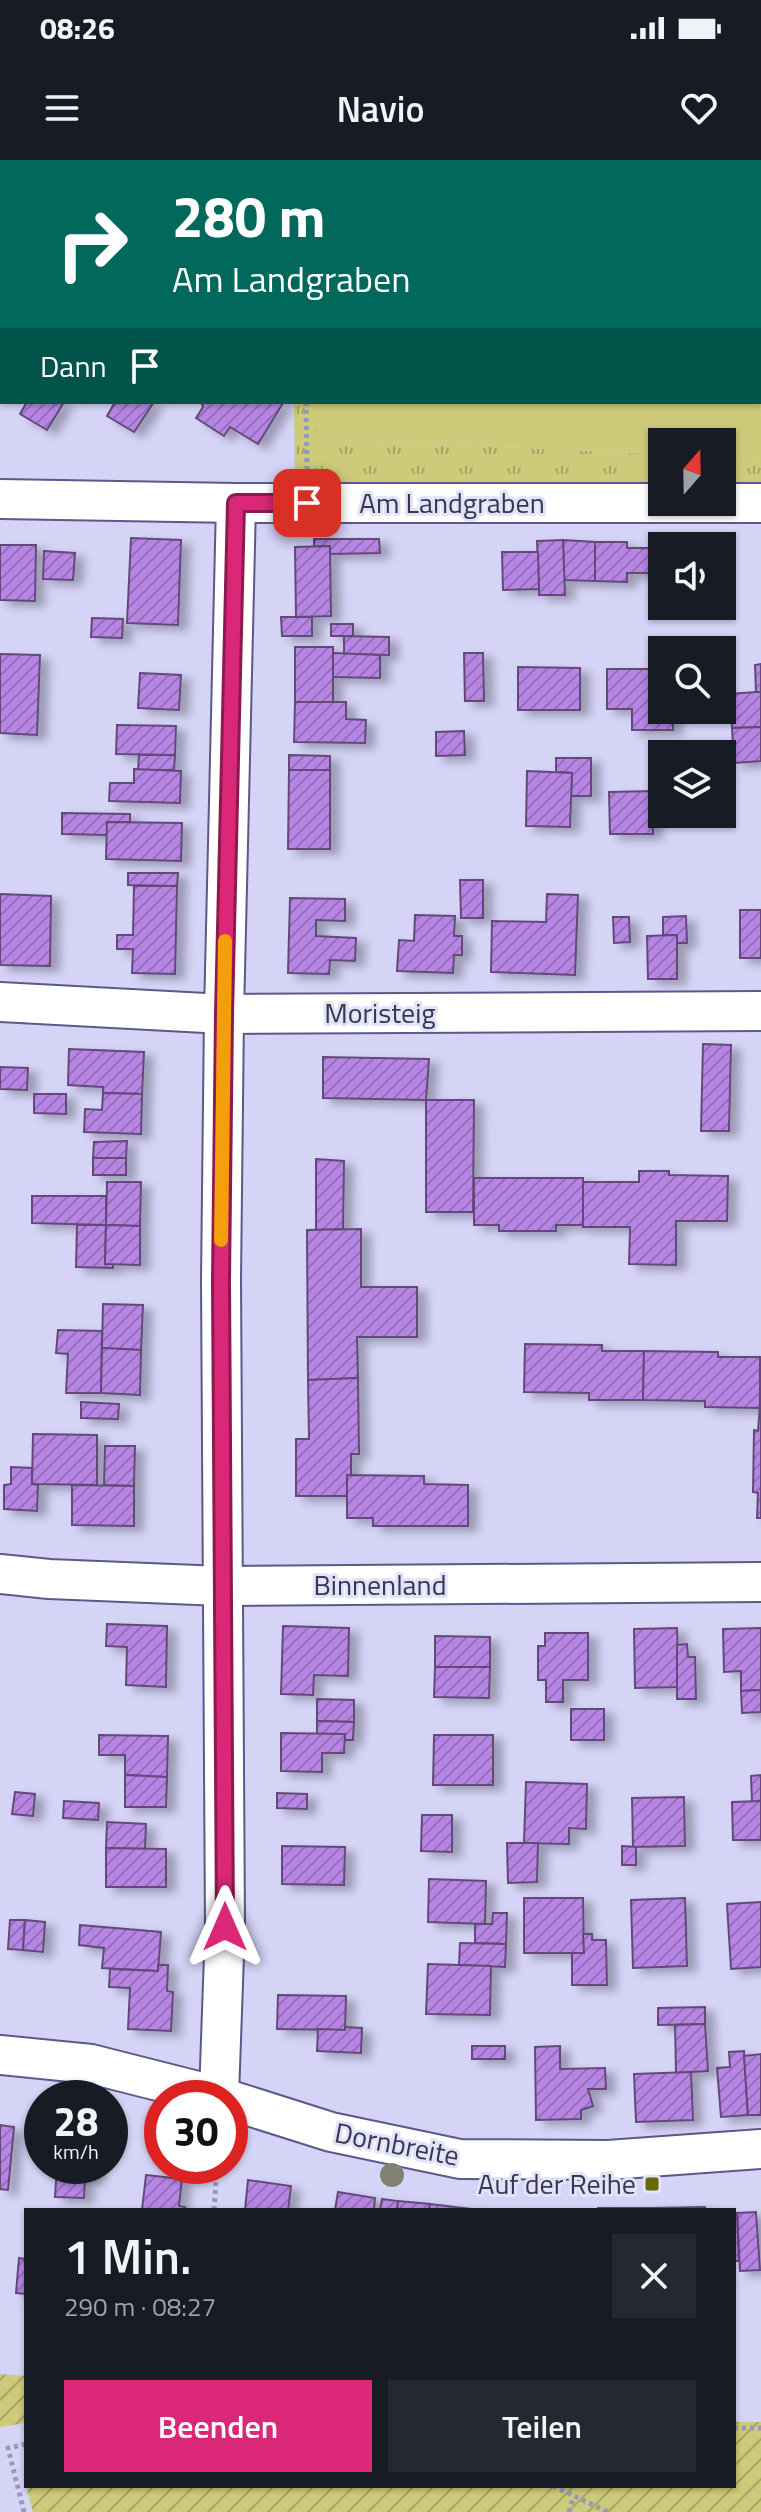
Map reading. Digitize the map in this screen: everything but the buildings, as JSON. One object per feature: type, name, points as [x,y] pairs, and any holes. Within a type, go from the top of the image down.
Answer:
[{"type":"street","name":"Am Landgraben","points":[[0,499],[236,503],[761,503]]},
{"type":"street","points":[[224,2080],[221,1281],[236,503]]},
{"type":"street","name":"Moristeig","points":[[0,1002],[224,1014],[761,1011]]},
{"type":"street","name":"Binnenland","points":[[0,1574],[222,1586],[761,1582]]},
{"type":"street","name":"Dornbreite","points":[[0,2055],[91,2064],[154,2080]]},
{"type":"street","name":"Dornbreite","points":[[248,2106],[331,2132],[460,2159],[608,2160],[761,2149]]},
{"type":"path","points":[[306,404],[307,503]]},
{"type":"path","points":[[214,2208],[216,2184]]},
{"type":"path","points":[[736,2428],[761,2428]]},
{"type":"path","points":[[0,2448],[24,2444]]},
{"type":"path","points":[[8,2448],[24,2512]]},
{"type":"path","points":[[556,2488],[608,2512]]},
{"type":"path","points":[[569,2512],[573,2498]]},
{"type":"green space","points":[[294,404],[317,404],[317,439],[648,453],[648,492],[295,491]]},
{"type":"green space","points":[[317,404],[761,404],[761,458],[736,457],[736,428],[648,428],[648,453],[316,439]]},
{"type":"green space","points":[[736,457],[761,458],[761,492],[736,492]]},
{"type":"green space","points":[[0,2374],[24,2376],[24,2423],[0,2427]]},
{"type":"green space","points":[[736,2422],[761,2422],[761,2512],[33,2512],[27,2488],[736,2488]]},
{"type":"slow traffic","points":[[221,1240],[225,941]]},
{"type":"place","name":"Auf der Reihe","points":[[652,2184]]},
{"type":"route","points":[[225,1927],[221,1281],[236,503],[307,503]]}]
